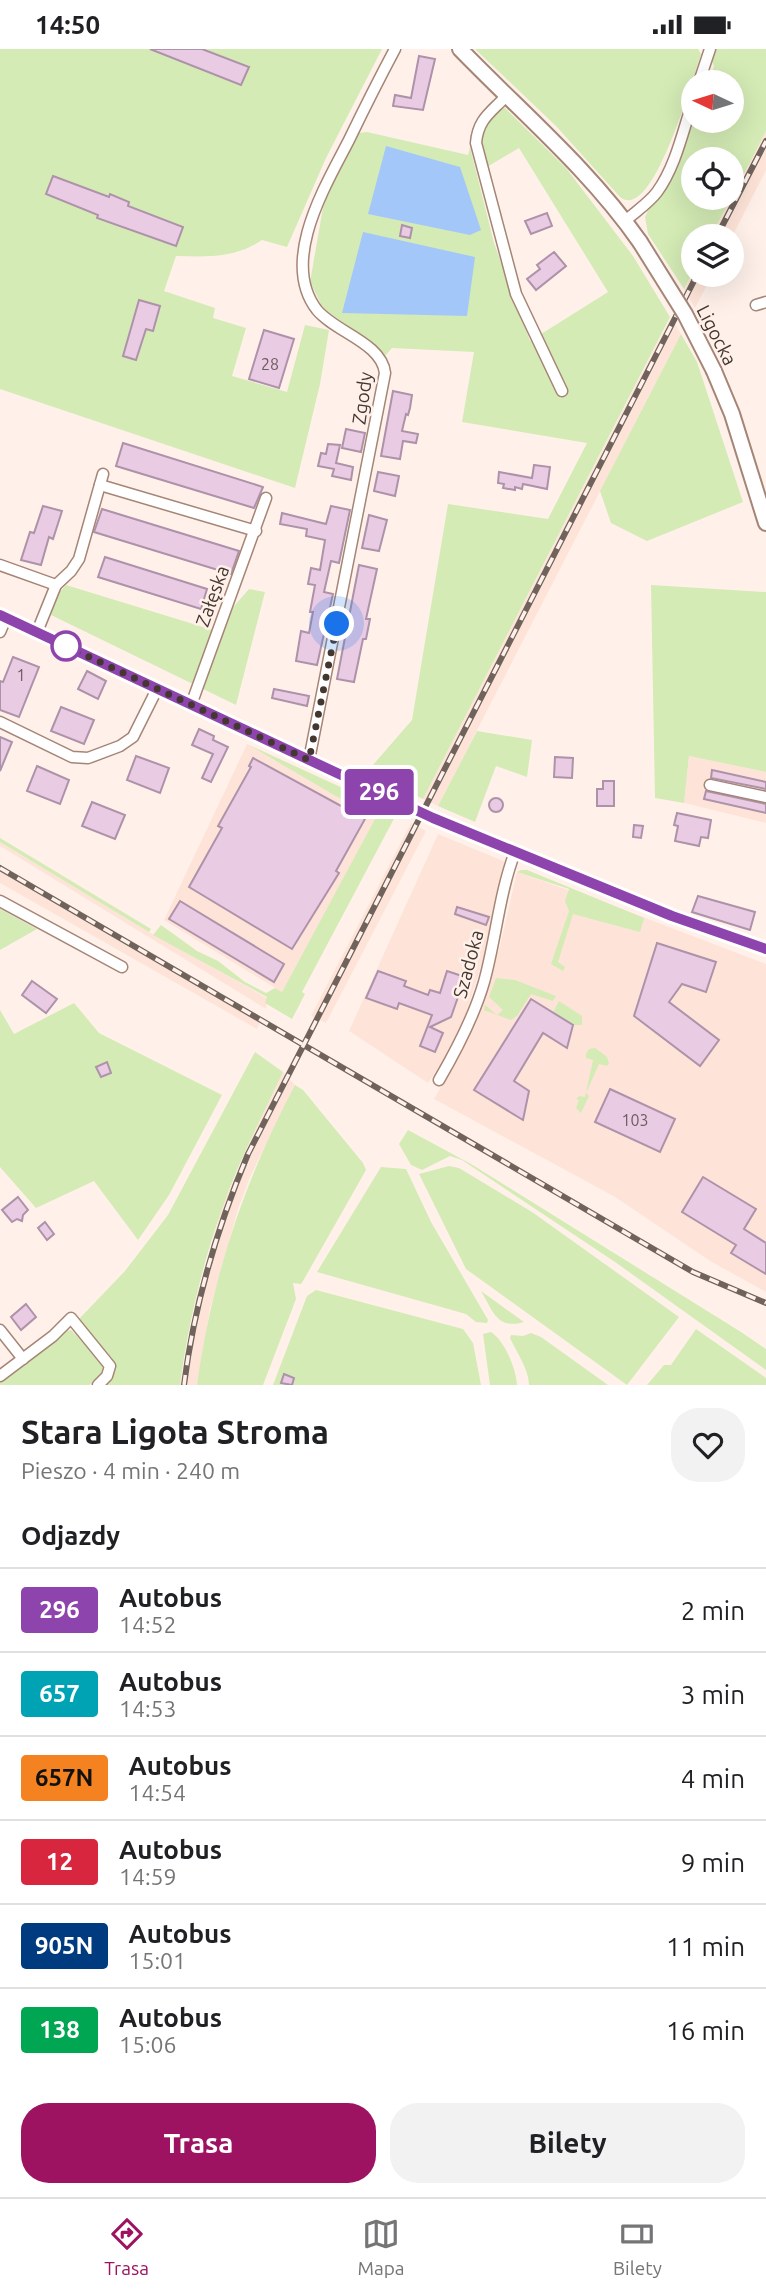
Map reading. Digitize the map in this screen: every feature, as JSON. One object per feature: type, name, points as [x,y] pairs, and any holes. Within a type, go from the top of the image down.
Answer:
[{"type":"street","name":"Zgody","points":[[309,760],[385,373],[382,359],[317,310],[307,291],[303,255],[307,230],[318,202],[395,49]]},
{"type":"street","name":"Ligocka","points":[[460,49],[575,161],[640,242],[685,314],[714,371],[732,414],[766,523]]},
{"type":"street","points":[[703,70],[710,49]]},
{"type":"street","points":[[508,95],[481,121],[477,128],[476,143],[516,294],[562,391]]},
{"type":"street","points":[[625,221],[653,197],[660,187],[682,133]]},
{"type":"street","points":[[37,632],[56,585],[79,559],[103,474]]},
{"type":"street","points":[[100,485],[256,531]]},
{"type":"street","name":"Załęska","points":[[191,705],[266,498]]},
{"type":"street","points":[[0,565],[56,585]]},
{"type":"street","points":[[0,632],[3,616],[433,818],[672,916],[766,949]]},
{"type":"street","points":[[0,722],[72,757],[88,758],[120,746],[133,737],[157,689]]},
{"type":"street","points":[[710,785],[766,797]]},
{"type":"street","name":"Szadoka","points":[[439,1080],[460,1045],[484,985],[503,891],[515,852]]},
{"type":"street","points":[[0,901],[122,967]]},
{"type":"street","points":[[0,1376],[53,1336],[71,1318],[110,1366],[107,1376],[98,1385]]},
{"type":"street","points":[[0,1330],[23,1359]]},
{"type":"shaded area","points":[[766,131],[766,170],[739,224],[717,224],[725,210],[744,210],[744,173]]},
{"type":"shaded area","points":[[706,287],[695,308],[684,289]]},
{"type":"shaded area","points":[[671,317],[681,334],[438,806],[423,799]]},
{"type":"shaded area","points":[[247,744],[376,818],[282,992],[164,920]]},
{"type":"shaded area","points":[[689,756],[766,772],[766,823],[684,803]]},
{"type":"shaded area","points":[[411,823],[426,831],[326,1023],[311,1016]]},
{"type":"shaded area","points":[[438,834],[506,862],[486,951],[466,1013],[449,1053],[428,1083],[349,1031]]},
{"type":"shaded area","points":[[0,842],[149,932],[267,998],[266,1009],[0,846]]},
{"type":"shaded area","points":[[0,867],[262,1018],[257,1029],[0,883]]},
{"type":"shaded area","points":[[517,872],[766,964],[766,1292],[710,1261],[615,1197],[434,1099],[463,1048],[478,1013],[500,946]]},
{"type":"shaded area","points":[[283,1072],[295,1085],[250,1177],[238,1209],[210,1309],[197,1385],[180,1385],[196,1299],[222,1207]]},
{"type":"green space","points":[[0,49],[382,49],[326,158],[287,247],[262,240],[232,253],[176,256],[164,291],[215,308],[213,318],[246,328],[232,376],[287,392],[305,325],[329,330],[320,384],[295,488],[0,389]]},
{"type":"green space","points":[[475,49],[698,49],[701,54],[696,70],[681,70],[681,116],[658,169],[645,189],[633,200],[620,197],[556,126]]},
{"type":"green space","points":[[714,49],[766,49],[766,131],[744,174],[744,147],[681,147],[681,210],[725,210],[717,224],[681,224],[681,284],[648,234],[645,217],[685,133],[744,133],[744,70],[713,70]]},
{"type":"green space","points":[[504,107],[566,168],[633,256],[670,317],[423,799],[366,773],[412,720],[448,504],[548,519],[587,443],[462,422],[474,352],[392,348],[385,356],[324,310],[310,282],[324,202],[359,133],[367,132],[468,155],[470,147],[494,243],[530,341],[608,292],[519,148],[487,167],[481,137],[482,126]]},
{"type":"green space","points":[[681,334],[697,362],[743,502],[647,541],[611,523],[600,491]]},
{"type":"green space","points":[[66,585],[213,630],[249,589],[265,592],[236,705],[51,615],[57,595]]},
{"type":"green space","points":[[651,585],[766,592],[766,772],[689,756],[684,803],[655,798]]},
{"type":"green space","points":[[477,731],[532,740],[527,777],[496,766],[475,822],[438,806]]},
{"type":"green space","points":[[247,744],[397,813],[302,992],[305,994],[292,1019],[265,1003],[267,997],[153,935],[161,925],[197,951],[218,961],[245,982],[266,993],[275,988],[282,992],[375,819]]},
{"type":"green space","points":[[0,838],[151,929],[149,932],[0,842]]},
{"type":"green space","points":[[527,870],[644,918],[640,932],[573,914],[558,962],[565,967],[563,971],[551,964],[569,911],[565,901],[569,889],[517,872]]},
{"type":"green space","points":[[0,909],[37,929],[0,950]]},
{"type":"green space","points":[[496,978],[515,980],[556,996],[553,1001],[531,994],[517,1016],[511,1020],[497,1015],[503,1010],[489,997]]},
{"type":"green space","points":[[559,1001],[582,1016],[582,1025],[573,1025],[553,1012]]},
{"type":"green space","points":[[74,1003],[99,1033],[222,1095],[169,1195],[138,1240],[94,1181],[36,1208],[0,1167],[0,1010],[14,1034]]},
{"type":"green space","points":[[485,1005],[497,1015],[484,1010]]},
{"type":"green space","points":[[595,1048],[607,1057],[609,1064],[599,1064],[586,1093],[589,1096],[581,1113],[576,1108],[579,1100],[576,1099],[579,1096],[585,1097],[593,1060],[586,1058],[586,1054],[589,1049]]},
{"type":"green space","points":[[255,1052],[283,1072],[235,1174],[215,1230],[196,1295],[180,1385],[103,1385],[114,1366],[112,1358],[79,1319],[125,1271],[168,1215]]},
{"type":"green space","points":[[295,1085],[303,1090],[366,1170],[303,1281],[301,1284],[293,1283],[296,1299],[263,1385],[197,1385],[211,1306],[232,1231],[260,1157]]},
{"type":"green space","points":[[408,1130],[471,1164],[741,1332],[766,1349],[766,1370],[615,1262],[462,1160],[450,1156],[422,1170],[411,1165],[399,1144]]},
{"type":"green space","points":[[449,1166],[459,1168],[532,1212],[679,1317],[627,1385],[466,1269],[419,1174]]},
{"type":"green space","points":[[381,1167],[406,1169],[431,1222],[488,1320],[487,1323],[476,1322],[466,1314],[317,1272]]},
{"type":"green space","points":[[316,1290],[463,1329],[473,1343],[481,1385],[273,1385],[307,1296]]},
{"type":"green space","points":[[481,1291],[524,1322],[515,1324],[502,1321],[493,1312]]},
{"type":"green space","points":[[696,1329],[766,1378],[766,1385],[647,1385],[664,1365],[671,1365]]},
{"type":"green space","points":[[71,1330],[94,1353],[103,1368],[89,1385],[0,1385],[0,1381],[66,1331]]},
{"type":"green space","points":[[491,1332],[509,1356],[517,1385],[490,1385],[483,1334]]},
{"type":"green space","points":[[531,1333],[541,1337],[608,1385],[529,1385],[525,1367],[510,1338],[511,1335],[523,1336]]},
{"type":"water","points":[[386,146],[460,167],[481,230],[470,235],[368,214]]},
{"type":"water","points":[[363,232],[475,257],[467,316],[342,313]]},
{"type":"building","points":[[150,49],[202,49],[249,67],[241,85]]},
{"type":"building","points":[[419,56],[435,59],[423,110],[393,106],[395,95],[411,98]]},
{"type":"building","points":[[53,176],[109,197],[110,194],[129,202],[128,206],[183,227],[176,246],[97,218],[98,215],[46,194]]},
{"type":"building","points":[[547,213],[552,226],[531,234],[525,221]]},
{"type":"building","points":[[402,225],[412,228],[410,238],[400,236]]},
{"type":"building","points":[[554,252],[566,266],[536,290],[527,279],[540,269],[537,265]]},
{"type":"building","points":[[139,300],[160,306],[153,331],[146,329],[136,360],[123,356]]},
{"type":"building","points":[[264,330],[294,339],[279,388],[249,379]]},
{"type":"building","points":[[393,391],[412,395],[402,431],[418,434],[416,443],[403,441],[400,459],[381,456]]},
{"type":"building","points":[[346,429],[365,433],[361,452],[342,448]]},
{"type":"building","points":[[123,443],[263,487],[254,508],[116,466]]},
{"type":"building","points":[[328,444],[340,445],[336,463],[353,467],[351,480],[332,476],[334,469],[318,466],[321,453],[326,454]]},
{"type":"building","points":[[534,465],[550,467],[547,489],[523,484],[522,489],[515,487],[515,490],[503,488],[504,484],[498,483],[499,472],[532,478]]},
{"type":"building","points":[[378,472],[399,476],[395,496],[374,491]]},
{"type":"building","points":[[43,506],[62,511],[53,539],[49,537],[41,565],[21,560],[30,532],[34,533]]},
{"type":"building","points":[[331,506],[350,510],[339,563],[331,561],[324,592],[333,594],[317,665],[296,661],[301,631],[309,633],[313,612],[310,612],[315,585],[308,584],[311,568],[320,570],[325,540],[306,536],[307,529],[280,524],[282,513],[326,524]]},
{"type":"building","points":[[102,509],[239,551],[231,574],[94,532]]},
{"type":"building","points":[[369,515],[387,520],[379,551],[362,548]]},
{"type":"building","points":[[105,557],[207,589],[201,609],[98,577]]},
{"type":"building","points":[[359,565],[377,569],[366,619],[370,619],[366,639],[363,639],[354,682],[337,679]]},
{"type":"building","points":[[13,657],[39,667],[19,717],[0,710],[0,681],[3,682]]},
{"type":"building","points":[[87,671],[106,681],[98,699],[78,689]]},
{"type":"building","points":[[274,689],[309,696],[307,706],[272,698]]},
{"type":"building","points":[[61,707],[94,720],[84,744],[51,731]]},
{"type":"building","points":[[199,729],[228,747],[211,782],[202,778],[213,754],[192,745]]},
{"type":"building","points":[[0,737],[12,742],[0,771]]},
{"type":"building","points":[[136,756],[169,768],[160,793],[127,780]]},
{"type":"building","points":[[555,757],[573,758],[572,778],[554,777]]},
{"type":"building","points":[[253,758],[365,819],[336,871],[339,873],[292,949],[189,887],[222,828],[218,826],[251,767],[249,766]]},
{"type":"building","points":[[37,766],[69,780],[60,804],[27,791]]},
{"type":"building","points":[[712,770],[766,782],[766,789],[711,778]]},
{"type":"building","points":[[603,781],[614,781],[614,806],[597,806],[597,789],[603,789]]},
{"type":"building","points":[[706,791],[766,804],[766,813],[704,799]]},
{"type":"building","points":[[496,798],[501,800],[501,810],[496,812],[491,810],[489,805],[491,800]]},
{"type":"building","points":[[92,802],[125,815],[115,839],[82,826]]},
{"type":"building","points":[[677,813],[711,820],[708,838],[701,837],[699,846],[675,841],[678,826],[674,825]]},
{"type":"building","points":[[634,825],[643,826],[641,838],[633,837]]},
{"type":"building","points":[[698,896],[755,912],[750,930],[692,912]]},
{"type":"building","points":[[180,901],[284,964],[274,982],[169,919]]},
{"type":"building","points":[[457,907],[489,917],[486,925],[455,914]]},
{"type":"building","points":[[657,943],[716,962],[706,992],[682,984],[669,1002],[719,1040],[700,1066],[634,1016]]},
{"type":"building","points":[[378,971],[406,981],[404,986],[428,995],[430,990],[440,993],[447,971],[465,977],[451,1017],[430,1027],[443,1033],[435,1052],[420,1046],[432,1015],[399,1003],[397,1009],[366,998]]},
{"type":"building","points":[[32,981],[57,999],[46,1013],[22,995]]},
{"type":"building","points":[[531,999],[573,1025],[567,1048],[543,1033],[514,1081],[529,1091],[523,1120],[474,1090]]},
{"type":"building","points":[[107,1062],[111,1073],[101,1077],[96,1067]]},
{"type":"building","points":[[610,1089],[675,1119],[660,1152],[595,1122]]},
{"type":"building","points":[[703,1177],[756,1209],[744,1229],[766,1243],[766,1274],[731,1253],[736,1245],[682,1212]]},
{"type":"building","points":[[18,1197],[28,1210],[22,1221],[17,1219],[12,1222],[2,1210]]},
{"type":"building","points":[[45,1222],[54,1234],[47,1240],[38,1228]]},
{"type":"building","points":[[26,1304],[36,1317],[21,1330],[11,1317]]},
{"type":"building","points":[[284,1374],[294,1378],[292,1385],[281,1383]]},
{"type":"railway","points":[[723,224],[766,141]]},
{"type":"railway","points":[[184,1385],[208,1267],[248,1154],[691,287]]},
{"type":"railway","points":[[0,868],[693,1272],[766,1303]]},
{"type":"bus line","name":"296","points":[[0,615],[433,818],[672,916],[766,949]]},
{"type":"route","points":[[66,646],[309,760],[337,624]]}]
